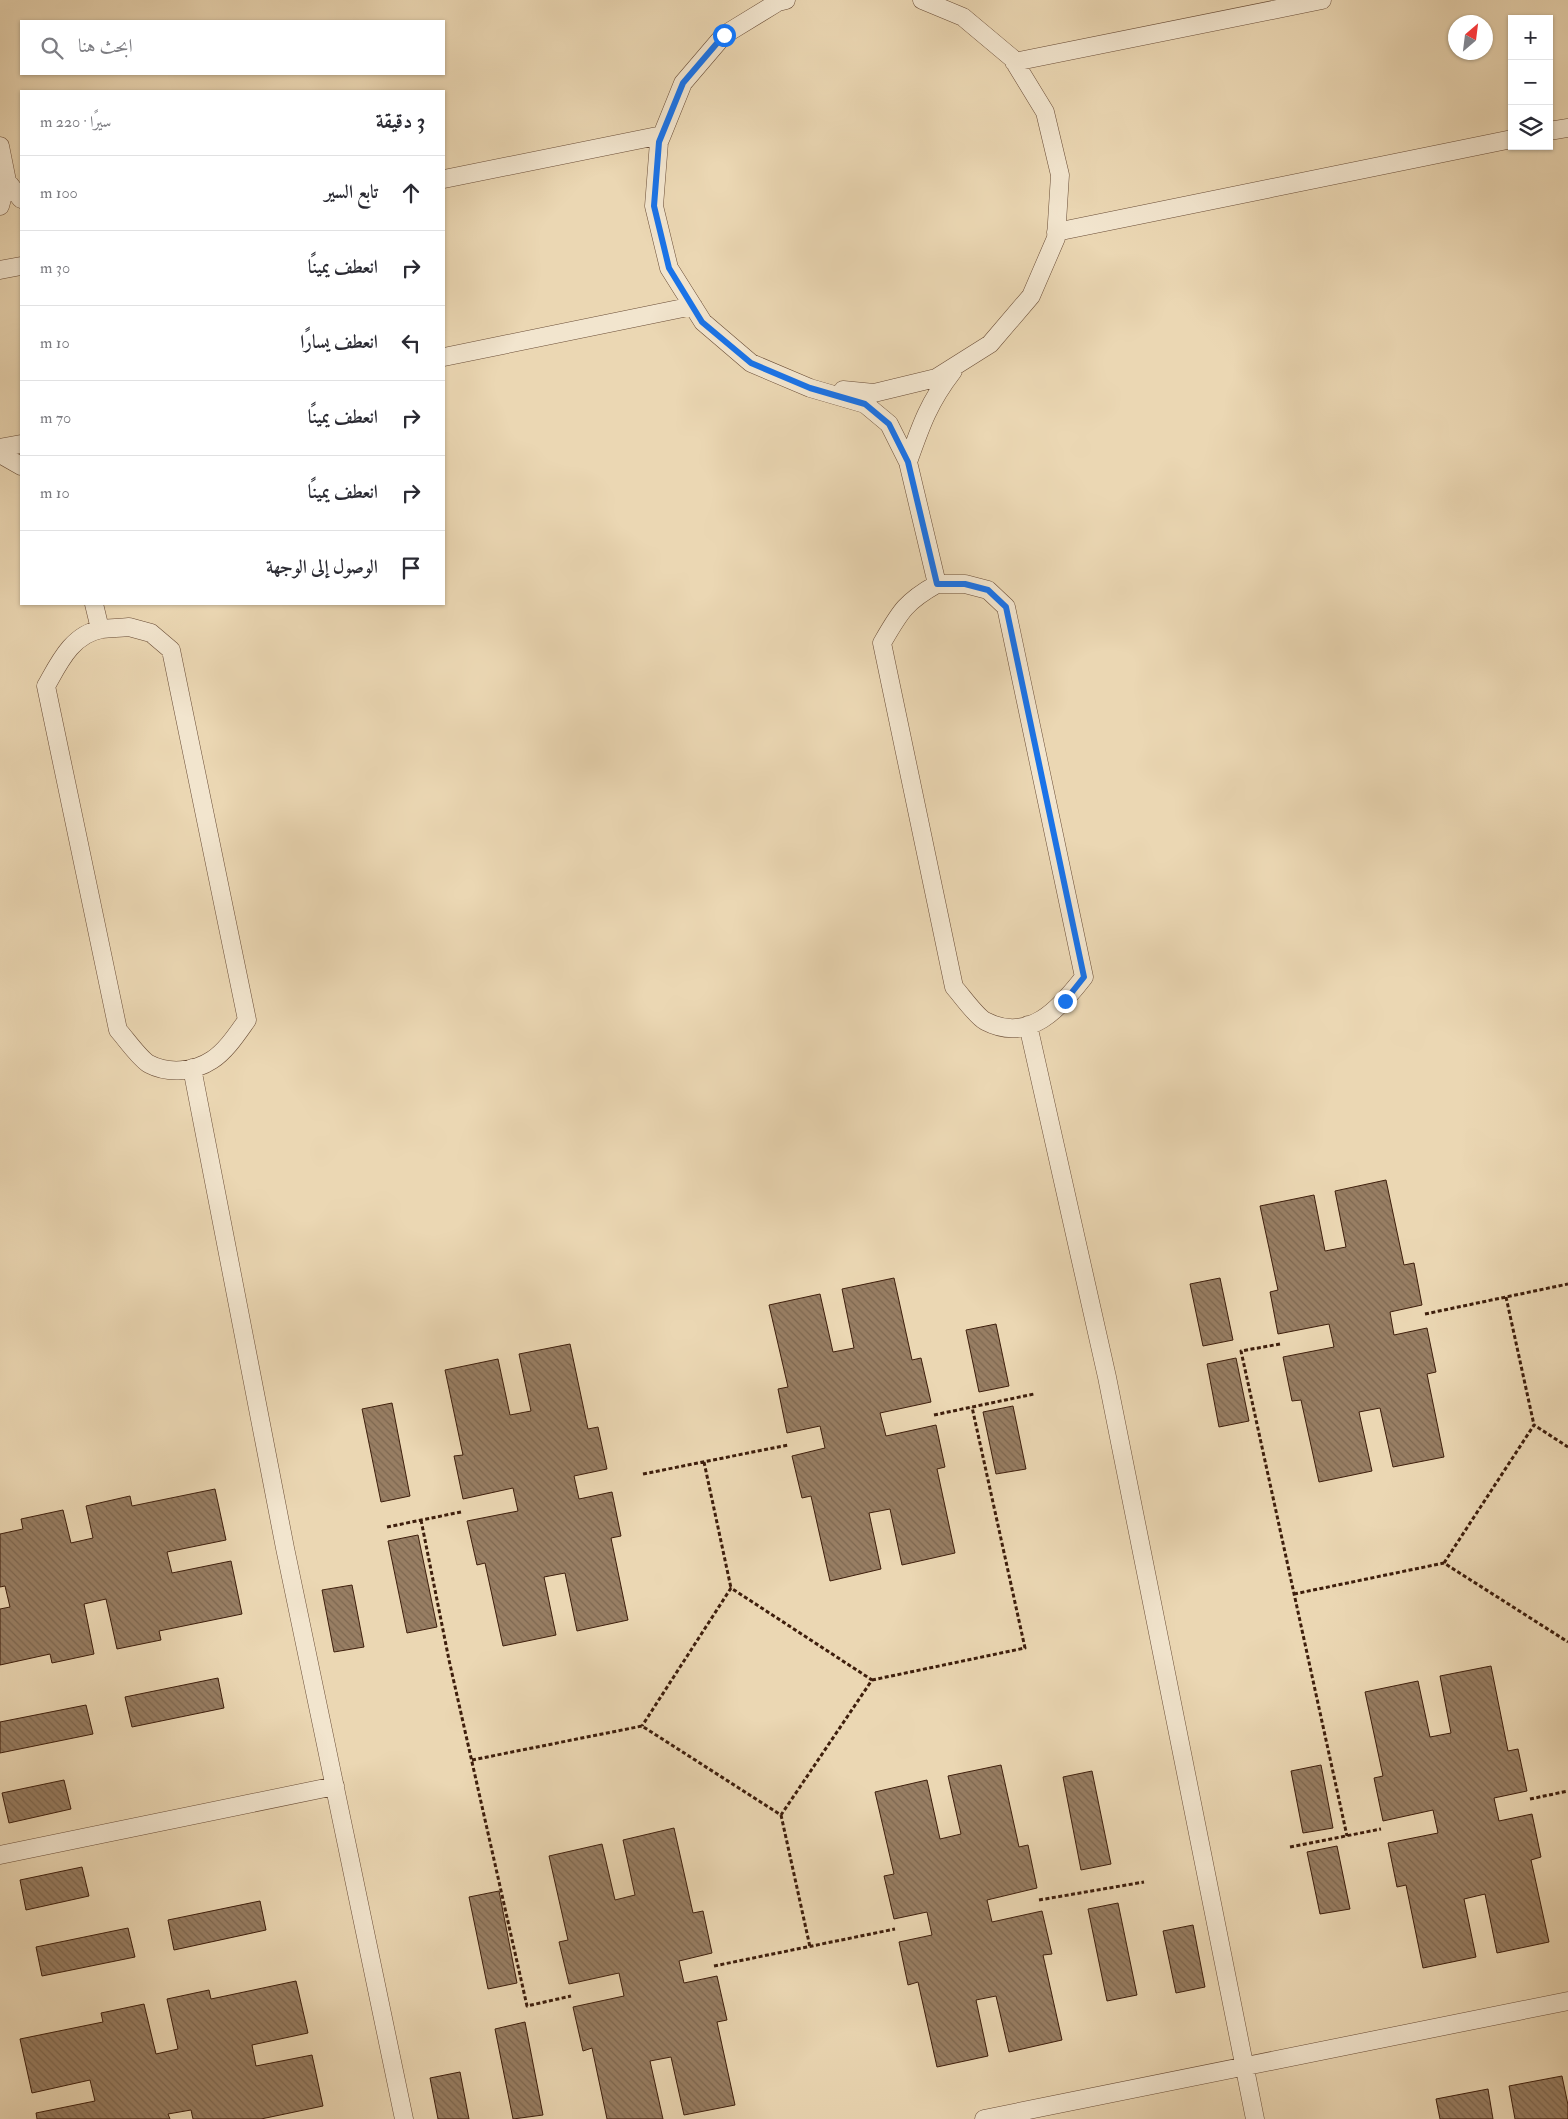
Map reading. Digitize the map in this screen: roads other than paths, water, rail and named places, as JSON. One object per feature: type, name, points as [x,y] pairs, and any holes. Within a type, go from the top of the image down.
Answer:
[{"type":"lane","points":[[762,0],[724,35],[683,83],[659,142],[654,206],[669,268],[702,322],[751,363],[810,388],[865,404],[889,424],[908,462],[937,584]]},
{"type":"lane","points":[[724,35],[778,2],[786,0]]},
{"type":"lane","points":[[810,388],[874,393],[936,378],[990,344],[1031,296],[1056,238],[1060,174],[1045,112],[1014,62],[963,17],[922,0]]},
{"type":"lane","points":[[1014,62],[1322,0]]},
{"type":"lane","points":[[1553,130],[1568,128]]},
{"type":"lane","points":[[445,179],[662,135]]},
{"type":"lane","points":[[1056,232],[1508,140]]},
{"type":"lane","points":[[0,146],[7,181],[20,198]]},
{"type":"lane","points":[[0,206],[7,181]]},
{"type":"lane","points":[[0,270],[20,266]]},
{"type":"lane","points":[[445,357],[692,306]]},
{"type":"lane","points":[[908,462],[924,415],[940,388],[960,362]]},
{"type":"lane","points":[[0,448],[20,444]]},
{"type":"lane","points":[[0,454],[20,465]]},
{"type":"lane","points":[[937,584],[965,584],[988,590],[1006,607],[1084,977],[1065,1001],[1048,1017],[1028,1026],[1009,1028],[984,1020],[954,987],[882,643],[901,610],[919,594],[937,584]]},
{"type":"lane","points":[[94,605],[100,629]]},
{"type":"lane","points":[[129,627],[152,633],[170,650],[177,679],[247,1020],[229,1044],[212,1060],[192,1068],[173,1071],[148,1064],[118,1030],[94,916],[46,686],[64,653],[83,637],[100,629],[129,627]]},
{"type":"lane","points":[[1028,1026],[1107,1377],[1255,2119]]},
{"type":"lane","points":[[192,1068],[283,1538],[404,2119]]},
{"type":"lane","points":[[0,1855],[335,1786]]},
{"type":"lane","points":[[994,2118],[1568,2001]]}]
